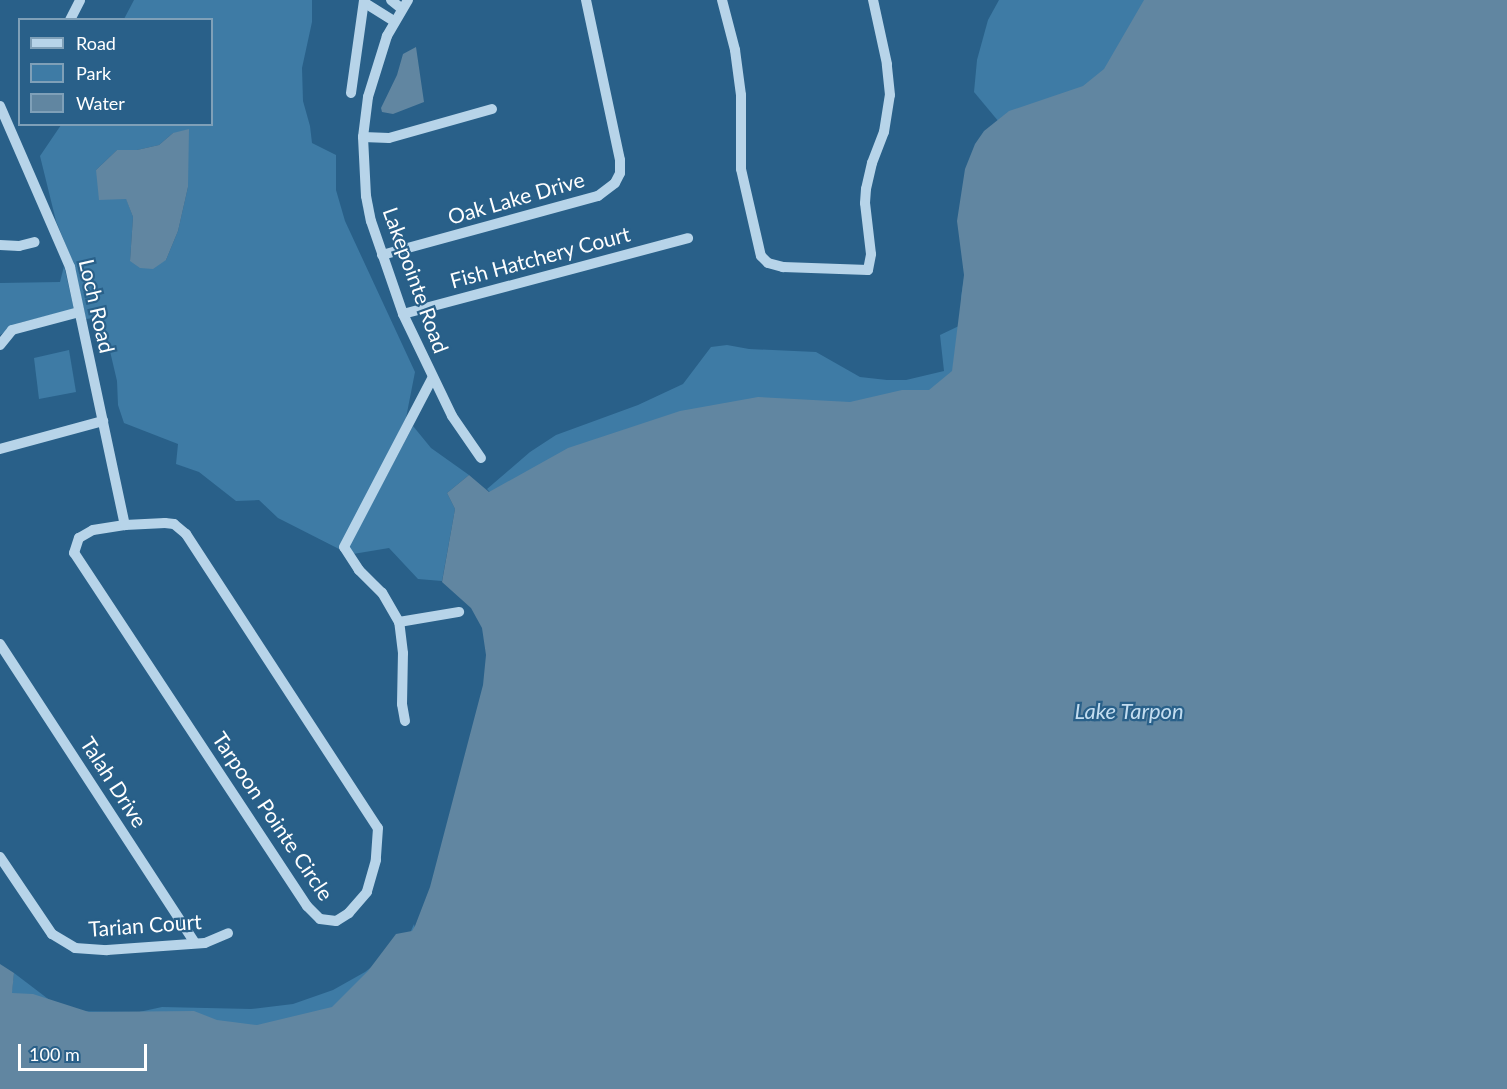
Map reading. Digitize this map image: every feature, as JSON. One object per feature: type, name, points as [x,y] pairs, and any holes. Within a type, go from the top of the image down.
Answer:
[{"type":"street","points":[[71,18],[80,0]]},
{"type":"street","points":[[391,0],[405,4]]},
{"type":"street","name":"Oak Lake Drive","points":[[382,255],[598,196],[615,183],[620,173],[620,160],[586,0]]},
{"type":"street","points":[[722,0],[735,50],[741,95],[741,169],[757,245],[768,263],[783,267],[868,270],[871,254],[864,203],[874,155],[884,132],[890,95],[887,64],[873,0]]},
{"type":"street","points":[[351,93],[364,2],[394,21]]},
{"type":"street","name":"Lakepointe Road","points":[[405,4],[394,21],[374,75],[363,137],[366,196],[382,255],[403,314],[432,379],[344,547],[350,559],[381,593],[399,622],[403,653],[402,704],[405,721]]},
{"type":"street","name":"Loch Road","points":[[0,106],[70,267],[125,525]]},
{"type":"street","points":[[363,137],[389,138],[492,109]]},
{"type":"street","name":"Fish Hatchery Court","points":[[403,314],[688,238]]},
{"type":"street","points":[[0,245],[7,247],[35,242]]},
{"type":"street","points":[[0,345],[12,330],[79,312]]},
{"type":"street","points":[[432,379],[452,416],[481,458]]},
{"type":"street","points":[[0,449],[102,420]]},
{"type":"street","name":"Tarpoon Pointe Circle","points":[[174,524],[186,534],[378,828],[376,860],[367,892],[350,913],[336,921],[320,919],[307,906],[79,563],[74,553],[75,546],[84,534],[125,525],[174,524]]},
{"type":"street","points":[[399,622],[459,612]]},
{"type":"street","name":"Talah Drive","points":[[0,644],[195,943]]},
{"type":"street","name":"Tarian Court","points":[[0,857],[52,934],[75,948],[107,950],[205,943],[228,933]]},
{"type":"green space","points":[[134,0],[312,0],[312,22],[302,68],[303,101],[312,143],[336,155],[336,190],[345,221],[415,372],[406,418],[339,549],[278,518],[259,500],[236,501],[199,472],[176,464],[178,444],[124,423],[118,405],[117,381],[102,317],[86,319],[74,265],[56,221],[40,156],[60,126],[213,126],[213,18],[125,18]],"holes":[[[173,133],[188,187],[178,231],[166,260],[130,261],[133,217],[126,198],[111,197],[96,170],[117,150],[137,150],[159,145]]]},
{"type":"green space","points":[[999,0],[1163,0],[1133,71],[999,122],[974,92],[977,60],[988,20]]},
{"type":"green space","points":[[968,254],[985,382],[496,499],[487,489],[530,452],[556,435],[638,405],[683,384],[711,347],[727,345],[749,349],[816,352],[860,377],[887,380],[906,380],[944,371],[940,335],[961,325],[961,297]]},
{"type":"green space","points":[[64,266],[74,309],[19,323],[0,335],[0,283],[60,282]]},
{"type":"green space","points":[[69,350],[76,392],[39,399],[34,358]]},
{"type":"green space","points":[[413,426],[431,448],[469,475],[447,493],[455,509],[442,581],[418,579],[389,548],[353,554],[349,547]]},
{"type":"green space","points":[[414,924],[419,946],[391,964],[348,1000],[311,1019],[271,1030],[192,1031],[159,1025],[100,1036],[47,1029],[0,1004],[0,996],[11,999],[14,973],[64,1011],[139,1012],[162,1007],[251,1009],[293,1004],[333,990],[365,972],[407,940]]},
{"type":"water","name":"Lake Tarpon","points":[[1144,0],[1507,0],[1507,1089],[0,1089],[0,964],[14,973],[12,993],[33,994],[89,1012],[194,1011],[217,1020],[257,1025],[332,1007],[368,971],[396,934],[412,931],[430,887],[483,685],[486,655],[482,628],[471,608],[442,582],[455,509],[447,493],[469,475],[489,492],[568,448],[680,411],[758,397],[850,402],[902,390],[929,390],[952,371],[964,275],[957,221],[965,169],[975,144],[984,131],[1009,111],[1083,86],[1104,69]]},
{"type":"water","points":[[416,47],[424,102],[393,114],[382,112],[381,108],[397,75],[403,54]]},
{"type":"water","points":[[189,129],[188,187],[178,231],[166,260],[153,269],[140,268],[130,261],[133,217],[126,199],[99,200],[96,170],[117,150],[137,150],[159,145],[173,133]]}]
